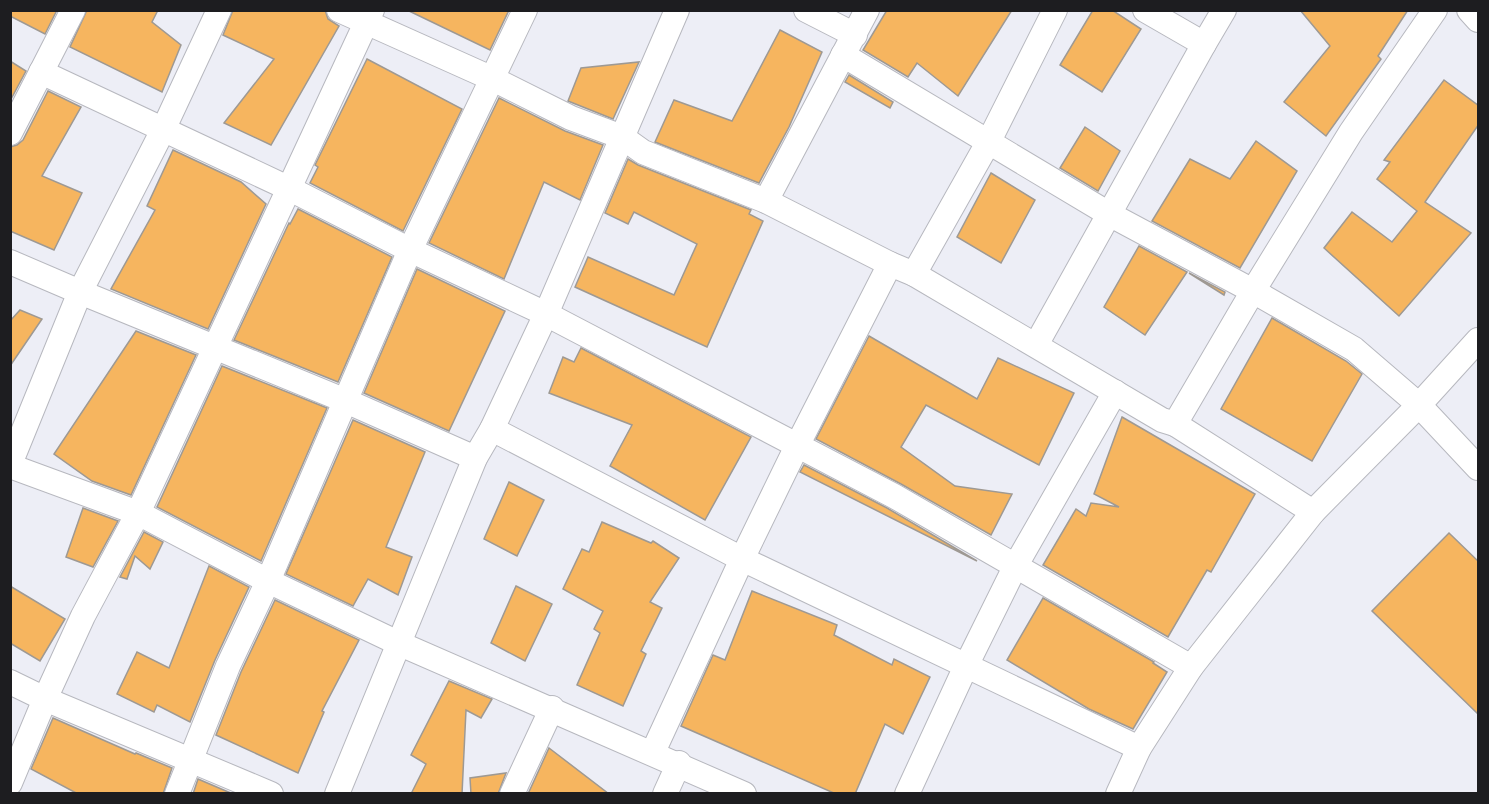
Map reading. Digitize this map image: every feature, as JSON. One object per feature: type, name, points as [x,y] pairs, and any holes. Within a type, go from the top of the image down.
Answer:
[{"type":"street","points":[[10,133],[74,10]]},
{"type":"street","points":[[219,10],[163,130],[80,292],[10,465],[138,513],[268,581],[398,643],[679,763],[744,794]]},
{"type":"street","points":[[339,10],[369,16],[571,118],[622,137],[643,152],[766,201],[914,274],[1162,420],[1175,424],[1313,512]]},
{"type":"street","points":[[177,794],[228,666],[268,581],[410,249],[525,10]]},
{"type":"street","points":[[337,794],[475,458],[492,429],[546,314],[677,10]]},
{"type":"street","points":[[806,10],[849,45],[989,141],[1109,214],[1253,291],[1354,349],[1419,405],[1479,468]]},
{"type":"street","points":[[766,201],[867,10]]},
{"type":"street","points":[[914,274],[989,141],[1055,10]]},
{"type":"street","points":[[1145,10],[1203,44]]},
{"type":"street","points":[[1036,345],[1224,10]]},
{"type":"street","points":[[1175,424],[1253,291],[1351,132],[1435,10]]},
{"type":"street","points":[[1469,10],[1479,20]]},
{"type":"street","points":[[10,783],[82,616],[138,513],[369,16]]},
{"type":"street","points":[[41,72],[288,188],[546,314],[894,496],[1191,667]]},
{"type":"street","points":[[10,262],[346,401],[475,458]]},
{"type":"street","points":[[652,752],[797,446],[890,264]]},
{"type":"street","points":[[1118,794],[1139,748],[1191,667],[1313,512],[1419,405],[1479,340]]},
{"type":"street","points":[[907,794],[1016,565],[1115,392]]},
{"type":"street","points":[[492,429],[742,560],[1139,748]]},
{"type":"street","points":[[10,682],[45,699],[271,794]]},
{"type":"street","points":[[512,794],[552,708]]},
{"type":"street","points":[[665,794],[679,763]]},
{"type":"building","points":[[10,10],[57,10],[45,34],[10,16]]},
{"type":"building","points":[[87,10],[158,10],[152,22],[181,45],[162,92],[70,47]]},
{"type":"building","points":[[233,10],[325,10],[328,19],[339,26],[271,145],[224,123],[274,59],[223,35]]},
{"type":"building","points":[[407,10],[509,10],[490,50]]},
{"type":"building","points":[[887,10],[1012,10],[958,96],[917,63],[908,77],[863,50]]},
{"type":"building","points":[[1093,10],[1112,10],[1141,29],[1102,92],[1060,65]]},
{"type":"building","points":[[1300,10],[1408,10],[1378,56],[1381,59],[1326,136],[1284,102],[1330,46]]},
{"type":"building","points":[[780,30],[822,52],[789,127],[759,183],[655,142],[674,100],[732,121]]},
{"type":"building","points":[[367,59],[462,109],[403,231],[310,183],[318,167],[315,165]]},
{"type":"building","points":[[10,61],[26,71],[10,101]]},
{"type":"building","points":[[639,62],[613,119],[568,101],[581,68]]},
{"type":"building","points":[[849,75],[893,102],[890,108],[845,82]]},
{"type":"building","points":[[1444,80],[1479,106],[1479,124],[1425,202],[1471,233],[1399,316],[1324,248],[1352,212],[1392,242],[1417,211],[1377,179],[1390,162],[1384,160]]},
{"type":"building","points":[[48,91],[81,107],[42,176],[82,193],[54,250],[10,231],[10,147],[23,140]]},
{"type":"building","points":[[499,98],[565,131],[603,145],[580,200],[544,182],[504,279],[429,243]]},
{"type":"building","points":[[1085,127],[1120,151],[1098,191],[1060,168]]},
{"type":"building","points":[[1256,141],[1297,171],[1240,268],[1152,221],[1190,159],[1230,179]]},
{"type":"building","points":[[173,150],[241,182],[266,204],[208,329],[111,289],[155,210],[147,206]]},
{"type":"building","points":[[628,159],[751,210],[749,214],[763,221],[707,347],[575,287],[588,257],[674,295],[697,244],[634,212],[628,224],[605,213]]},
{"type":"building","points":[[991,173],[1035,200],[1001,263],[957,237]]},
{"type":"building","points":[[298,209],[392,257],[338,382],[234,340],[289,223]]},
{"type":"building","points":[[1139,246],[1187,272],[1145,335],[1104,307]]},
{"type":"building","points":[[417,269],[505,311],[449,431],[364,393]]},
{"type":"building","points":[[1189,273],[1225,292],[1224,295]]},
{"type":"building","points":[[20,310],[42,319],[10,366],[10,321]]},
{"type":"building","points":[[1272,318],[1346,361],[1362,374],[1312,461],[1221,409]]},
{"type":"building","points":[[136,331],[196,355],[131,495],[92,481],[54,454]]},
{"type":"building","points":[[869,336],[977,399],[998,358],[1074,393],[1039,465],[926,405],[901,447],[955,486],[1012,494],[991,535],[816,439]]},
{"type":"building","points":[[581,348],[751,437],[705,520],[610,466],[632,425],[549,393],[563,357],[574,362]]},
{"type":"building","points":[[222,366],[327,408],[261,561],[157,507]]},
{"type":"building","points":[[1122,417],[1255,494],[1211,572],[1207,570],[1168,637],[1043,565],[1076,509],[1086,516],[1091,503],[1119,507],[1094,494]]},
{"type":"building","points":[[353,420],[425,452],[386,547],[412,557],[398,595],[368,579],[353,606],[286,574]]},
{"type":"building","points":[[804,465],[887,508],[977,561],[800,472]]},
{"type":"building","points":[[509,482],[544,500],[517,556],[484,539]]},
{"type":"building","points":[[83,508],[118,521],[93,567],[66,557]]},
{"type":"building","points":[[602,522],[651,543],[653,541],[679,558],[650,602],[662,608],[641,651],[646,654],[623,706],[577,685],[600,633],[594,629],[603,611],[563,589],[582,549],[589,552]]},
{"type":"building","points":[[144,532],[163,542],[150,569],[135,556],[127,579],[120,577]]},
{"type":"building","points":[[1449,533],[1479,562],[1479,715],[1372,611]]},
{"type":"building","points":[[209,566],[249,587],[215,660],[190,722],[157,705],[154,712],[117,694],[137,652],[169,668]]},
{"type":"building","points":[[10,586],[65,619],[40,661],[10,643]]},
{"type":"building","points":[[516,586],[552,604],[525,661],[491,643]]},
{"type":"building","points":[[752,591],[837,625],[834,635],[892,665],[894,659],[930,677],[903,734],[885,724],[855,794],[836,794],[681,726],[713,655],[725,660]]},
{"type":"building","points":[[1043,598],[1154,662],[1167,672],[1133,729],[1089,709],[1007,660]]},
{"type":"building","points":[[275,600],[359,640],[322,711],[324,712],[298,773],[216,735],[241,672]]},
{"type":"building","points":[[449,681],[492,699],[481,718],[466,710],[462,794],[411,794],[426,764],[411,755]]},
{"type":"building","points":[[53,718],[172,768],[163,794],[78,794],[31,769]]},
{"type":"building","points":[[549,748],[609,794],[528,794]]},
{"type":"building","points":[[506,773],[498,794],[471,794],[470,778]]},
{"type":"building","points":[[198,779],[233,794],[193,794]]}]
